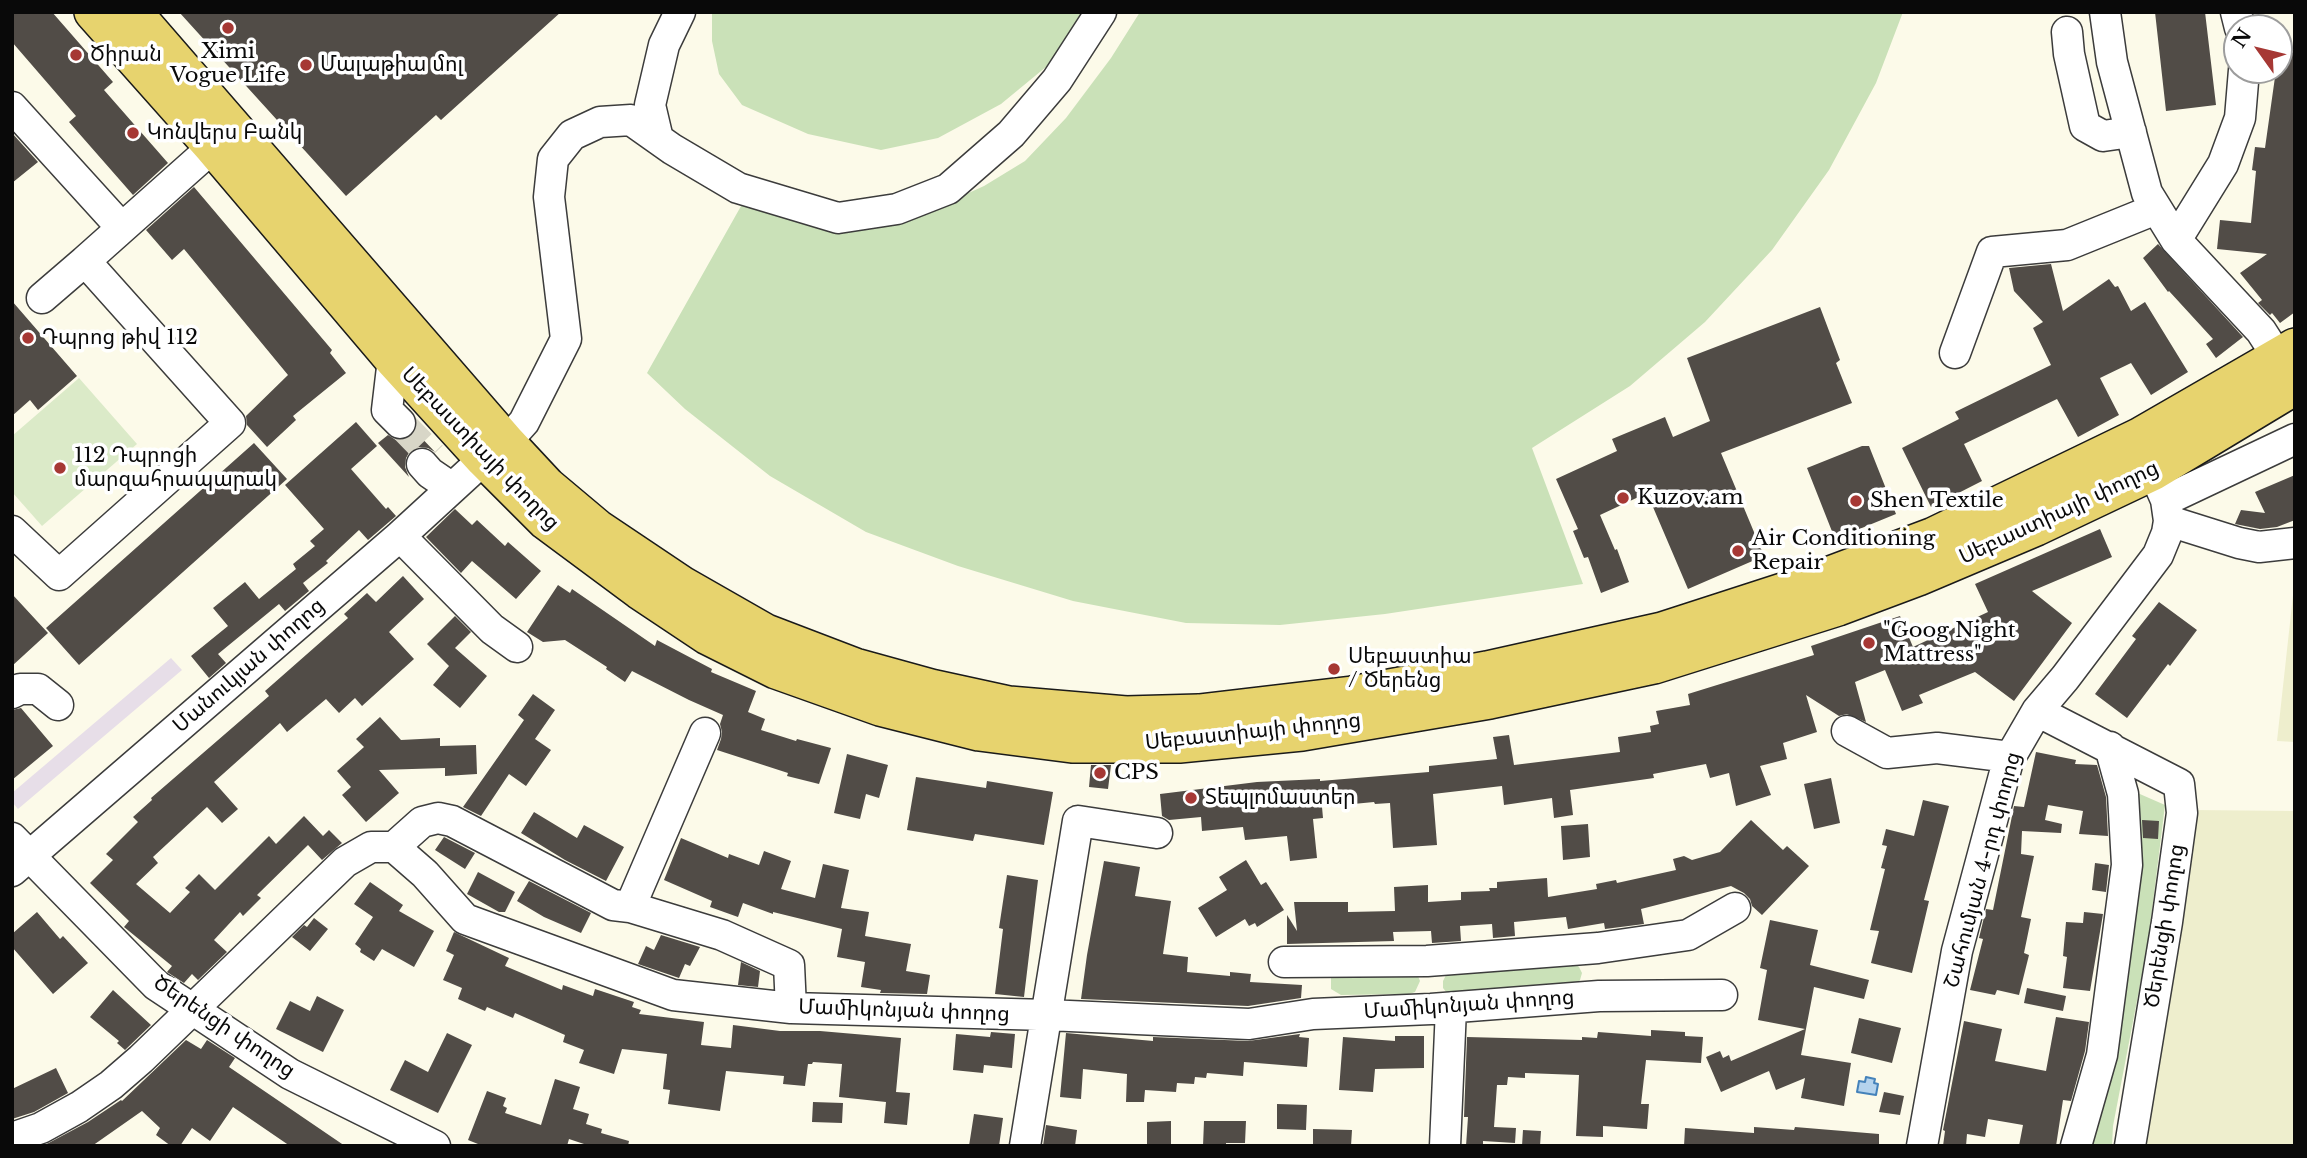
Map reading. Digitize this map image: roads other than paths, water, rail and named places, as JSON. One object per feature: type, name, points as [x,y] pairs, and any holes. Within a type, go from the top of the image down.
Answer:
[{"type":"main road","name":"Սեբաստիայի փողոց","points":[[93,12],[213,147],[393,359],[476,468],[639,590],[708,636],[776,670],[880,708],[979,732],[1072,744],[1179,744],[1302,732],[1490,700],[1654,665],[1838,607],[1918,577],[2036,527],[2163,497],[2291,368]]},
{"type":"main road","name":"Սեբաստիայի փողոց","points":[[133,12],[476,468],[547,485],[597,528],[682,585],[766,633],[855,667],[931,688],[1009,705],[1126,715],[1199,713],[1352,695],[1488,670],[1662,631],[1801,586],[1934,537],[2138,437],[2291,368]]},
{"type":"street","points":[[658,139],[650,105],[664,45],[680,12]]},
{"type":"street","name":"Մանուկյան փողոց","points":[[18,855],[400,536],[524,422],[566,339],[549,197],[552,159],[572,135],[600,122],[631,120],[738,188],[838,218],[897,209],[948,189],[1011,134],[1058,80],[1101,12]]},
{"type":"street","points":[[2105,12],[2112,62],[2147,193],[2175,240],[2261,331],[2291,368]]},
{"type":"street","points":[[2067,32],[2069,54],[2085,126],[2103,136],[2131,132]]},
{"type":"street","points":[[2175,240],[2223,164],[2239,118],[2243,84]]},
{"type":"street","points":[[12,107],[121,227]]},
{"type":"street","points":[[42,298],[213,147]]},
{"type":"street","points":[[1955,353],[1992,252],[2067,245],[2157,209]]},
{"type":"street","points":[[12,531],[59,575],[230,423],[85,261]]},
{"type":"street","points":[[393,359],[393,422]]},
{"type":"street","points":[[2138,437],[2163,497],[2239,543],[2259,547],[2295,543]]},
{"type":"street","points":[[2163,497],[2295,439]]},
{"type":"street","points":[[427,460],[430,473],[476,468]]},
{"type":"street","name":"Շահումյան 4-րդ փողոց","points":[[1922,1146],[1957,951],[2010,757],[2038,711],[2158,555],[2163,497]]},
{"type":"street","points":[[400,536],[492,629],[517,647]]},
{"type":"street","points":[[12,693],[20,689],[38,689],[58,705]]},
{"type":"street","name":"Ծերենցի փողոց","points":[[2038,711],[2179,784],[2182,813],[2130,1146]]},
{"type":"street","points":[[1847,731],[1887,753],[1937,748],[2010,757]]},
{"type":"street","points":[[630,907],[705,733]]},
{"type":"street","name":"Ծերենցի փողոց","points":[[2076,1146],[2102,1055],[2127,865],[2123,794],[2110,747]]},
{"type":"street","points":[[12,1138],[41,1128],[111,1085],[345,862],[371,847],[394,847],[422,822],[438,818],[452,821],[614,905],[630,907],[722,935],[789,965],[791,1008]]},
{"type":"street","points":[[1025,1146],[1078,821],[1157,833]]},
{"type":"street","name":"Մամիկոնյան փողոց","points":[[394,847],[425,874],[465,919],[673,995],[791,1008],[1249,1024],[1313,1014],[1441,1009],[1599,996],[1722,995]]},
{"type":"street","name":"Ծերենցի փողոց","points":[[18,855],[156,985],[191,1010],[290,1074],[435,1146]]},
{"type":"street","points":[[1284,962],[1427,961],[1598,948],[1688,935],[1735,908]]},
{"type":"street","points":[[1598,948],[1599,996]]},
{"type":"street","points":[[1427,961],[1441,1009],[1445,1146]]},
{"type":"water","points":[[1866,1077],[1875,1079],[1874,1083],[1878,1084],[1876,1095],[1857,1092],[1859,1081],[1865,1082]]},
{"type":"tunnel","points":[[400,423],[432,456]]},
{"type":"place","name":"Ximi Vogue Life","points":[[228,28]]},
{"type":"place","name":"Ծիրան","points":[[76,55]]},
{"type":"place","name":"Մալաթիա մոլ","points":[[306,65]]},
{"type":"place","name":"Կոնվերս Բանկ","points":[[133,133]]},
{"type":"place","name":"Դպրոց թիվ 112","points":[[28,338]]},
{"type":"place","name":"112 Դպրոցի մարզահրապարակ","points":[[60,468]]},
{"type":"place","name":"Kuzov.am","points":[[1623,498]]},
{"type":"place","name":"Shen Textile","points":[[1856,501]]},
{"type":"place","name":"Air Conditioning Repair","points":[[1738,551]]},
{"type":"place","name":"\"Goog Night Mattress\"","points":[[1869,643]]},
{"type":"place","name":"Սեբաստիա / Ծերենց","points":[[1334,669]]},
{"type":"place","name":"CPS","points":[[1100,773]]},
{"type":"place","name":"Տեպլոմաստեր","points":[[1191,798]]}]
